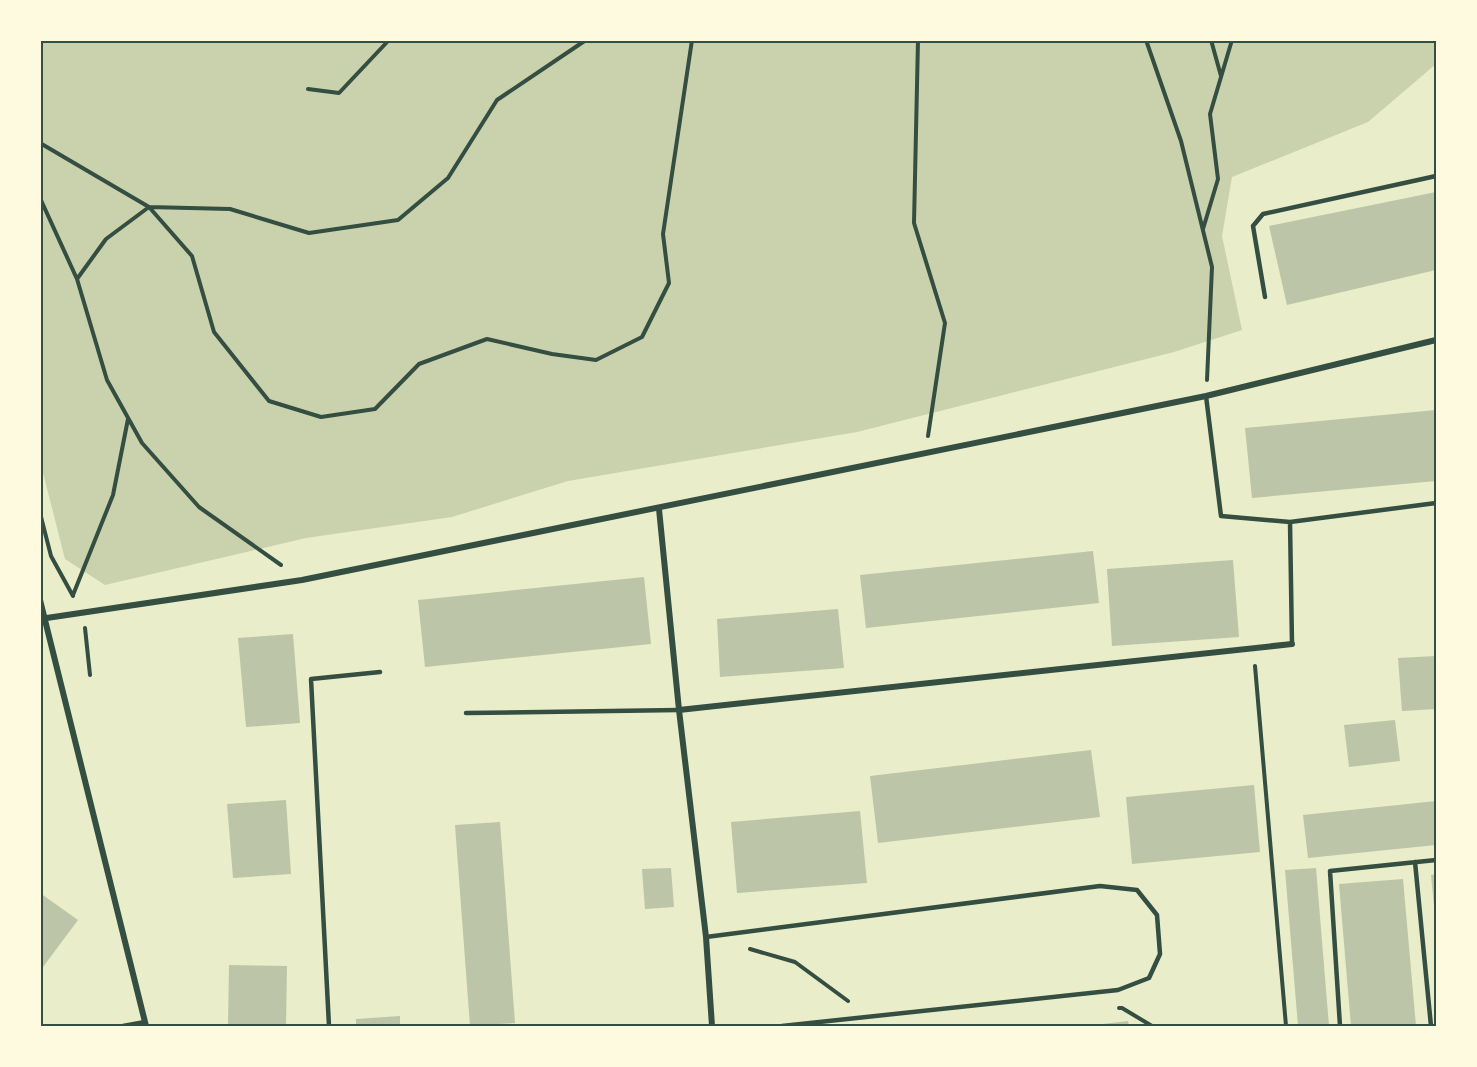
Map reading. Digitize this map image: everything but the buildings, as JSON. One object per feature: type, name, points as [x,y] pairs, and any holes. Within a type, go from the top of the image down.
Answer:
[{"type":"street","points":[[43,619],[302,580],[1206,396],[1437,340]]},
{"type":"street","points":[[659,508],[679,710],[706,937],[712,1026]]},
{"type":"street","points":[[40,600],[146,1024]]},
{"type":"street","points":[[679,710],[1292,644]]},
{"type":"lane","points":[[1265,297],[1253,226],[1263,214],[1437,176]]},
{"type":"lane","points":[[1206,396],[1221,516],[1290,522],[1437,502]]},
{"type":"lane","points":[[1290,522],[1292,644]]},
{"type":"lane","points":[[329,1026],[310,679],[380,672]]},
{"type":"lane","points":[[466,713],[679,710]]},
{"type":"lane","points":[[1340,1026],[1329,871],[1437,860]]},
{"type":"lane","points":[[1415,862],[1431,1026]]},
{"type":"lane","points":[[706,937],[1100,886],[1137,890],[1157,915],[1160,954],[1149,978],[1118,990],[782,1026]]},
{"type":"lane","points":[[123,1026],[146,1024]]},
{"type":"path","points":[[308,89],[339,93],[389,40]]},
{"type":"path","points":[[76,279],[106,239],[149,207],[230,209],[309,233],[398,219],[448,178],[497,100],[586,40]]},
{"type":"path","points":[[40,143],[149,207],[192,256],[214,332],[269,400],[321,417],[375,409],[419,364],[487,339],[552,354],[596,360],[642,337],[669,283],[663,234],[692,40]]},
{"type":"path","points":[[918,40],[914,223],[945,323],[925,454]]},
{"type":"path","points":[[1146,40],[1181,141],[1212,267],[1206,396]]},
{"type":"path","points":[[1211,40],[1221,76]]},
{"type":"path","points":[[1203,230],[1218,179],[1210,114],[1232,40]]},
{"type":"path","points":[[40,198],[76,279],[107,380],[142,443],[199,507],[302,580]]},
{"type":"path","points":[[73,595],[113,495],[128,418]]},
{"type":"path","points":[[40,513],[51,556],[83,614],[90,675]]},
{"type":"path","points":[[1254,648],[1286,1026]]},
{"type":"green space","points":[[1436,40],[1436,64],[1368,122],[1232,177],[1222,236],[1242,330],[1174,352],[857,432],[568,481],[452,517],[306,538],[105,585],[65,559],[41,465],[40,41]]}]
